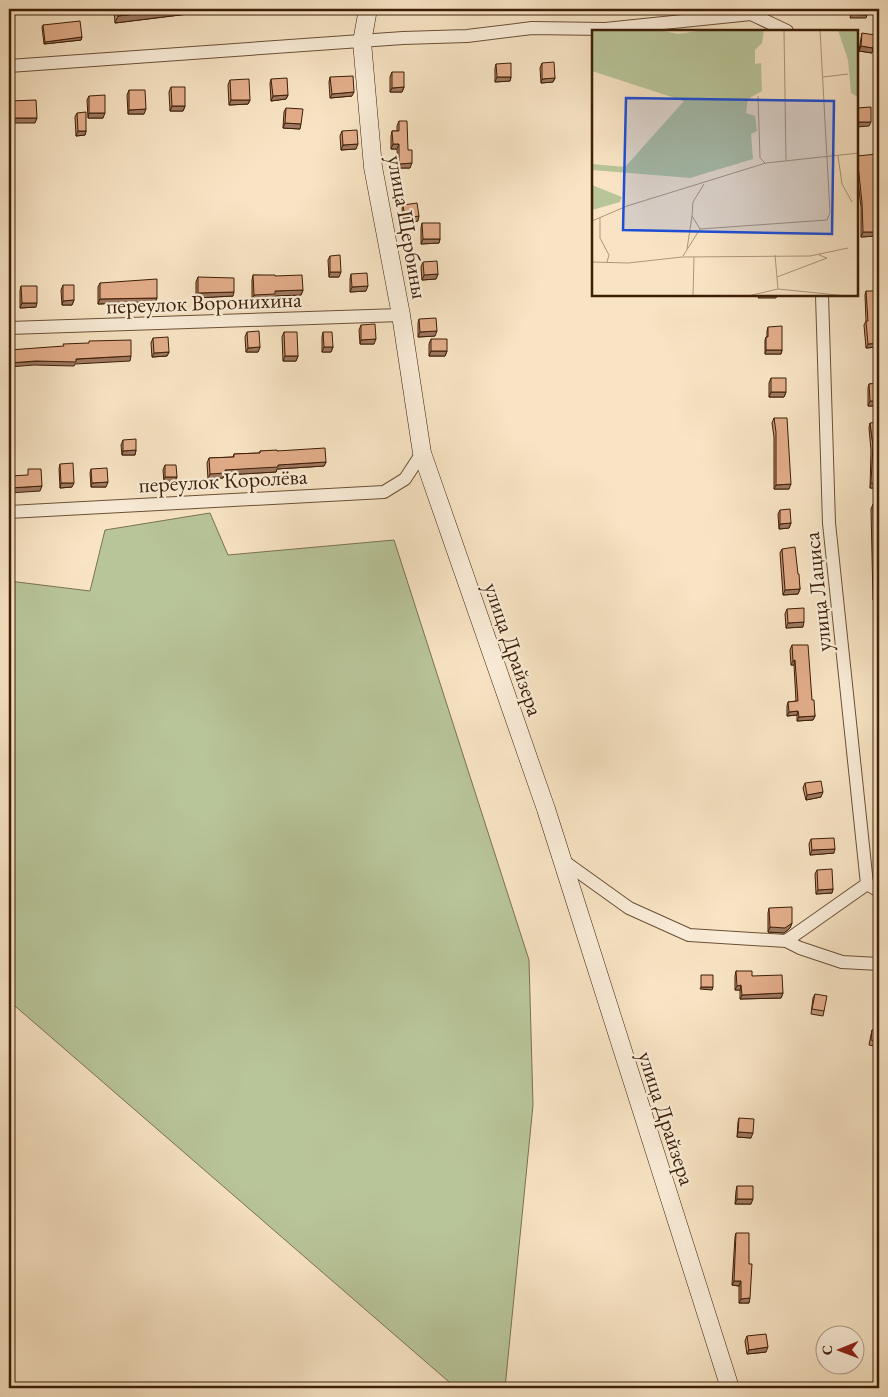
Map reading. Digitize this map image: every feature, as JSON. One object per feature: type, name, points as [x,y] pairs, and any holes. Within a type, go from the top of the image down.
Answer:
[{"type":"street","name":"улица Щербины","points":[[368,9],[362,42],[373,167],[401,316],[422,453]]},
{"type":"street","points":[[9,66],[403,38],[467,36],[532,28],[605,29],[751,14],[785,30]]},
{"type":"street","name":"улица Лациса","points":[[822,296],[829,523],[867,884]]},
{"type":"street","name":"переулок Воронихина","points":[[9,328],[401,316]]},
{"type":"street","name":"переулок Королёва","points":[[9,512],[384,492],[405,479],[422,453]]},
{"type":"street","name":"улица Драйзера","points":[[422,453],[546,809],[730,1388]]},
{"type":"street","points":[[562,860],[629,908],[689,936],[786,941],[800,948],[842,962],[879,964]]},
{"type":"street","points":[[786,941],[867,884],[879,892]]},
{"type":"green space","points":[[210,513],[228,555],[394,540],[529,960],[533,1105],[505,1388],[456,1388],[15,1006],[9,1025],[9,581],[90,591],[105,530]]},
{"type":"building","points":[[117,9],[177,9],[118,16]]},
{"type":"building","points":[[851,9],[867,9],[867,15],[851,14]]},
{"type":"building","points":[[80,21],[82,37],[45,42],[43,25]]},
{"type":"building","points":[[9,27],[12,45],[9,46]]},
{"type":"building","points":[[862,33],[875,35],[873,48],[861,46]]},
{"type":"building","points":[[554,62],[555,78],[542,79],[542,63]]},
{"type":"building","points":[[511,63],[511,77],[497,77],[496,64]]},
{"type":"building","points":[[392,72],[404,72],[404,87],[392,88]]},
{"type":"building","points":[[353,76],[354,92],[332,94],[330,77]]},
{"type":"building","points":[[287,78],[288,95],[273,96],[271,79]]},
{"type":"building","points":[[249,79],[250,100],[231,100],[230,80]]},
{"type":"building","points":[[171,87],[185,87],[185,106],[172,106]]},
{"type":"building","points":[[129,90],[145,90],[146,109],[129,110]]},
{"type":"building","points":[[105,95],[105,113],[89,113],[89,96]]},
{"type":"building","points":[[36,100],[37,118],[9,118],[9,101]]},
{"type":"building","points":[[871,107],[871,122],[858,122],[858,108]]},
{"type":"building","points":[[286,108],[303,109],[301,124],[285,123]]},
{"type":"building","points":[[86,112],[86,131],[78,131],[77,113]]},
{"type":"building","points":[[399,121],[407,121],[408,150],[412,150],[412,163],[399,164],[399,144],[393,144],[392,131],[399,131]]},
{"type":"building","points":[[357,130],[358,144],[343,145],[342,131]]},
{"type":"building","points":[[877,154],[879,165],[876,165],[878,189],[876,189],[877,232],[863,232],[858,156]]},
{"type":"building","points":[[417,203],[419,216],[405,218],[403,205]]},
{"type":"building","points":[[422,223],[440,223],[440,239],[423,239]]},
{"type":"building","points":[[340,255],[341,272],[330,272],[330,256]]},
{"type":"building","points":[[437,261],[438,274],[424,275],[423,262]]},
{"type":"building","points":[[367,273],[368,286],[352,287],[351,274]]},
{"type":"building","points":[[253,275],[302,275],[303,290],[275,291],[275,294],[254,295]]},
{"type":"building","points":[[198,277],[234,278],[234,292],[198,293]]},
{"type":"building","points":[[157,279],[157,298],[100,299],[100,283]]},
{"type":"building","points":[[63,285],[74,285],[74,300],[63,301]]},
{"type":"building","points":[[21,286],[37,286],[37,303],[22,303]]},
{"type":"building","points":[[866,291],[878,291],[879,303],[876,303],[879,343],[868,344]]},
{"type":"building","points":[[436,318],[437,331],[420,332],[419,319]]},
{"type":"building","points":[[375,324],[376,339],[361,340],[361,325]]},
{"type":"building","points":[[782,326],[782,350],[766,350],[768,327]]},
{"type":"building","points":[[259,331],[260,347],[248,348],[247,332]]},
{"type":"building","points":[[284,332],[297,332],[298,356],[285,356]]},
{"type":"building","points":[[323,332],[332,332],[333,347],[324,347]]},
{"type":"building","points":[[168,337],[169,352],[154,353],[153,338]]},
{"type":"building","points":[[431,339],[447,339],[447,351],[431,351]]},
{"type":"building","points":[[131,340],[131,356],[76,359],[76,362],[36,361],[9,363],[9,350],[64,346],[63,344],[89,343],[89,341]]},
{"type":"building","points":[[771,378],[786,378],[786,392],[771,392]]},
{"type":"building","points":[[879,383],[879,401],[870,401],[869,384]]},
{"type":"building","points":[[774,418],[787,418],[791,484],[776,485],[776,432]]},
{"type":"building","points":[[879,422],[879,484],[871,483],[873,445],[870,423]]},
{"type":"building","points":[[136,439],[136,450],[123,451],[123,440]]},
{"type":"building","points":[[325,448],[326,462],[225,470],[225,473],[210,474],[209,458],[234,457],[234,454],[260,453],[260,451]]},
{"type":"building","points":[[73,463],[74,483],[61,483],[60,464]]},
{"type":"building","points":[[165,465],[176,465],[177,477],[165,477]]},
{"type":"building","points":[[107,468],[108,482],[92,483],[91,469]]},
{"type":"building","points":[[28,469],[41,469],[42,486],[9,488],[9,476],[28,475]]},
{"type":"building","points":[[873,504],[879,504],[879,595],[875,595]]},
{"type":"building","points":[[790,509],[791,523],[780,524],[780,510]]},
{"type":"building","points":[[795,547],[800,589],[785,590],[782,549]]},
{"type":"building","points":[[804,608],[804,622],[788,623],[787,609]]},
{"type":"building","points":[[877,641],[879,641],[879,657],[878,657]]},
{"type":"building","points":[[792,645],[808,645],[815,716],[799,717],[798,711],[789,712],[788,702],[798,701]]},
{"type":"building","points":[[821,781],[823,792],[807,795],[805,783]]},
{"type":"building","points":[[834,838],[835,849],[812,850],[811,839]]},
{"type":"building","points":[[832,869],[833,889],[818,890],[817,870]]},
{"type":"building","points":[[792,907],[792,923],[785,928],[770,927],[769,908]]},
{"type":"building","points":[[736,971],[752,971],[752,976],[782,975],[783,993],[742,995],[741,985],[737,986]]},
{"type":"building","points":[[701,975],[713,975],[713,987],[701,987]]},
{"type":"building","points":[[815,994],[827,996],[824,1011],[812,1009]]},
{"type":"building","points":[[872,1030],[879,1031],[879,1042],[871,1040]]},
{"type":"building","points":[[739,1118],[754,1119],[753,1133],[738,1132]]},
{"type":"building","points":[[737,1186],[753,1186],[753,1199],[737,1199]]},
{"type":"building","points":[[736,1233],[749,1233],[749,1264],[752,1264],[750,1298],[741,1299],[741,1281],[734,1281]]},
{"type":"building","points":[[766,1334],[768,1347],[749,1350],[747,1336]]}]
